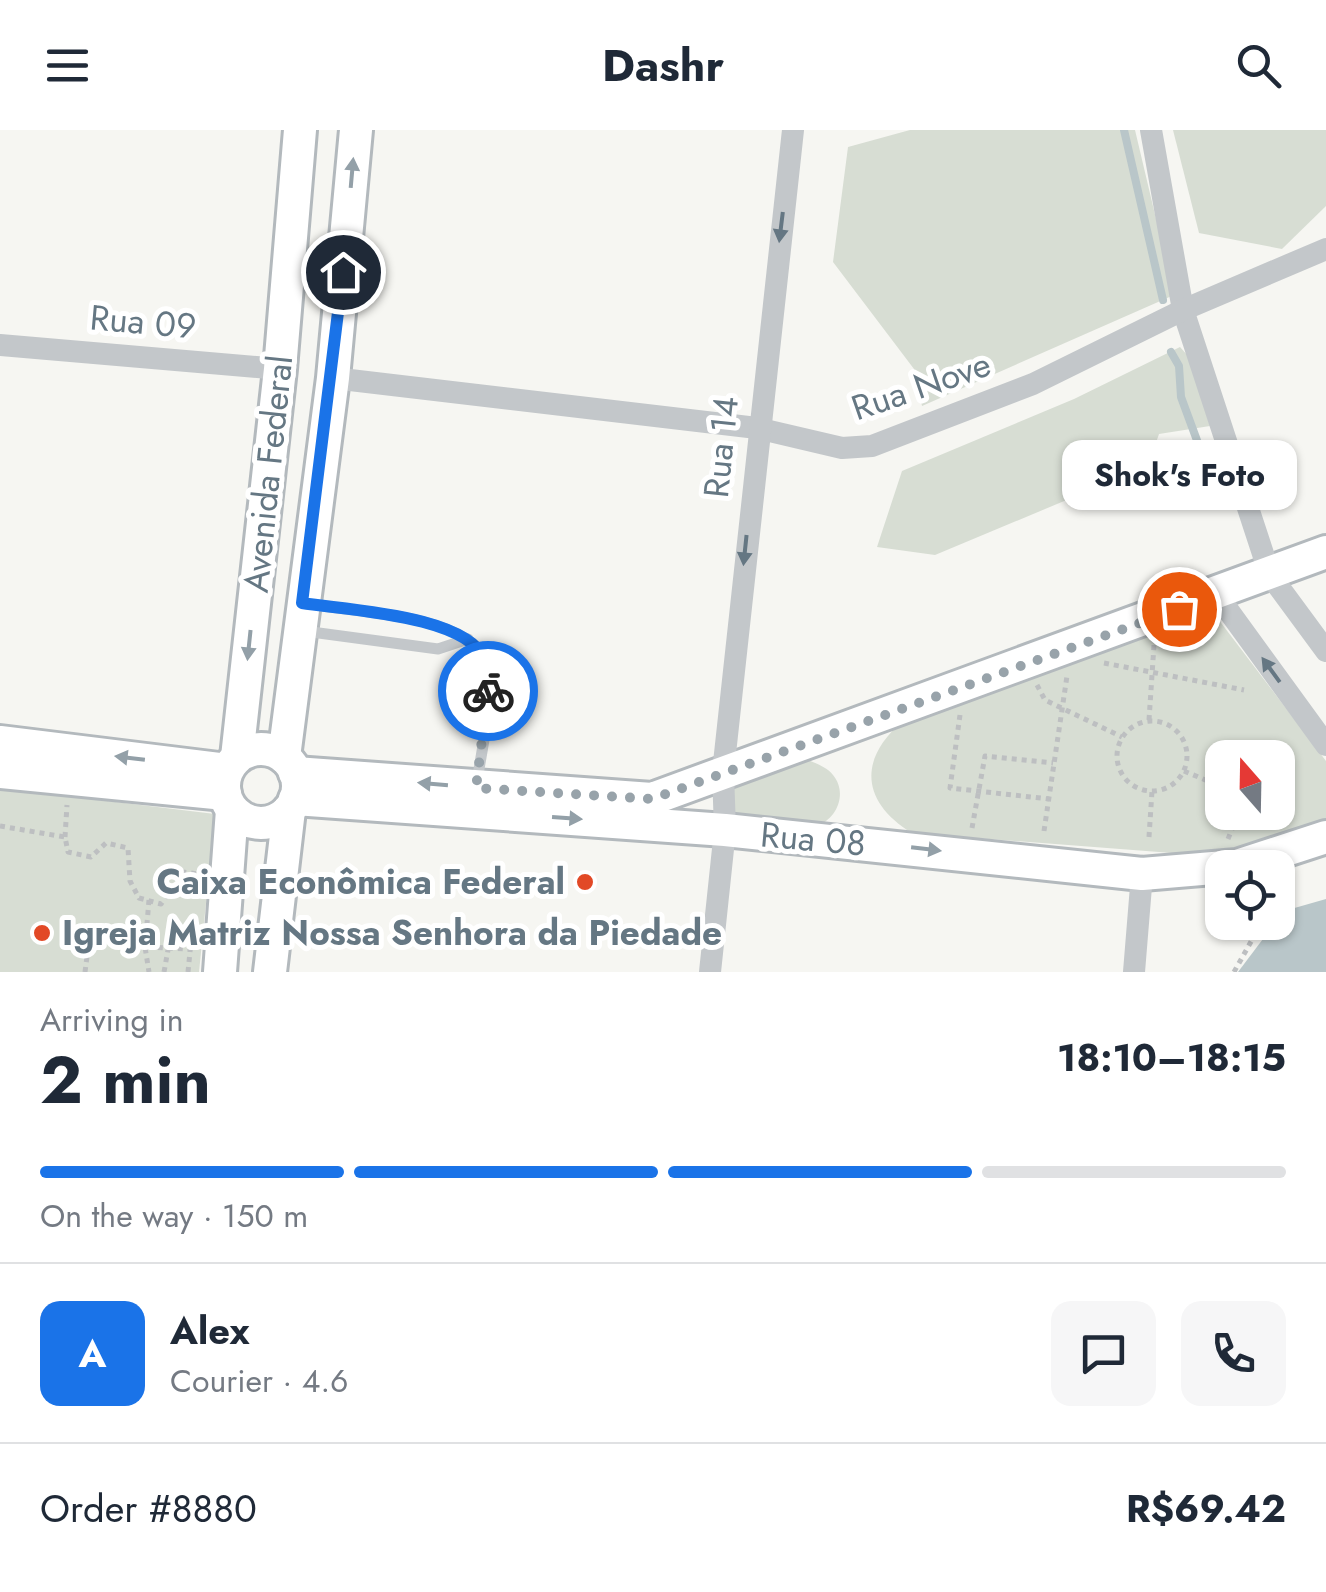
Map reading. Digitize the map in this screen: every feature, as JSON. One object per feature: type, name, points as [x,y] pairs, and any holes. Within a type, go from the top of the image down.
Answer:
[{"type":"street","name":"Avenida Federal","points":[[220,972],[230,783],[280,369],[300,130]]},
{"type":"street","name":"Avenida Federal","points":[[270,972],[291,785],[301,617],[333,378],[356,130]]},
{"type":"street","name":"Rua 14","points":[[724,830],[723,772],[792,130]]},
{"type":"street","points":[[1152,130],[1183,310],[1270,576],[1326,651]]},
{"type":"street","name":"Rua Nove","points":[[333,378],[757,428],[842,448],[872,446],[1033,384],[1183,310],[1326,249]]},
{"type":"street","name":"Rua 09","points":[[0,345],[280,369]]},
{"type":"street","points":[[230,783],[260,748],[291,785],[476,788],[652,799],[1217,596],[1326,552]]},
{"type":"street","points":[[1217,596],[1326,745]]},
{"type":"street","points":[[0,742],[230,783]]},
{"type":"street","points":[[0,772],[230,783]]},
{"type":"street","points":[[230,783],[242,818],[267,822],[291,785]]},
{"type":"street","name":"Rua 08","points":[[291,785],[1142,874],[1237,866],[1326,837]]},
{"type":"street","points":[[710,972],[724,830]]},
{"type":"street","points":[[1134,972],[1142,874]]},
{"type":"lane","points":[[301,617],[438,648],[468,639]]},
{"type":"lane","points":[[301,617],[444,626],[468,639],[484,658],[488,687],[476,788]]},
{"type":"path","points":[[1148,720],[1155,637]]},
{"type":"path","points":[[1088,660],[1244,690]]},
{"type":"path","points":[[1044,832],[1060,707],[1070,667]]},
{"type":"path","points":[[1035,680],[1045,700],[1122,737]]},
{"type":"path","points":[[954,688],[961,709],[950,788],[1049,799]]},
{"type":"path","points":[[1148,720],[1172,726],[1181,735],[1188,756],[1184,772],[1170,787],[1152,791],[1136,788],[1122,776],[1117,748],[1122,737],[1132,726],[1148,720]]},
{"type":"path","points":[[972,828],[985,756],[1053,763]]},
{"type":"path","points":[[1184,772],[1205,780]]},
{"type":"path","points":[[1149,837],[1152,791]]},
{"type":"path","points":[[50,803],[85,806]]},
{"type":"path","points":[[68,805],[64,837],[68,852],[91,857],[106,843],[128,848],[130,880],[140,898],[162,904],[184,872],[200,874]]},
{"type":"path","points":[[0,826],[64,837]]},
{"type":"path","points":[[1227,842],[1232,830]]},
{"type":"path","points":[[198,892],[202,856]]},
{"type":"path","points":[[149,900],[145,946],[150,972]]},
{"type":"path","points":[[188,972],[193,930]]},
{"type":"path","points":[[85,972],[88,949],[108,934],[126,934],[145,946],[190,949]]},
{"type":"path","points":[[1234,972],[1252,940]]},
{"type":"path","points":[[164,972],[168,949]]},
{"type":"shaded area","points":[[910,130],[1135,130],[1174,295],[922,406],[914,369],[833,262],[848,147]]},
{"type":"shaded area","points":[[1173,130],[1326,130],[1326,206],[1282,249],[1199,233]]},
{"type":"shaded area","points":[[1180,347],[1189,357],[1210,426],[1159,434],[1148,466],[935,555],[877,547],[902,471],[1074,399]]},
{"type":"shaded area","points":[[1209,607],[1326,761],[1326,823],[1232,850],[1205,850],[1205,856],[912,833],[883,808],[871,780],[878,750],[903,721]]},
{"type":"shaded area","points":[[806,759],[830,772],[840,790],[835,812],[823,823],[807,828],[777,826],[737,820],[729,810],[734,784]]},
{"type":"shaded area","points":[[0,788],[215,814],[199,972],[0,972]]},
{"type":"shaded area","points":[[1326,899],[1326,972],[1238,972],[1262,940],[1295,940],[1295,908]]},
{"type":"waterway","points":[[1124,130],[1163,300]]},
{"type":"waterway","points":[[1171,352],[1179,366],[1181,397],[1209,473]]},
{"type":"way so far","points":[[488,691],[476,788],[652,799],[1179,609]]},
{"type":"place","name":"Shok's Foto","points":[[1179,609]]},
{"type":"place","name":"Caixa Econômica Federal","points":[[585,882]]},
{"type":"place","name":"Igreja Matriz Nossa Senhora da Piedade","points":[[42,933]]},
{"type":"route","points":[[343,272],[333,378],[302,603],[444,626],[468,639],[484,658],[488,691]]}]
